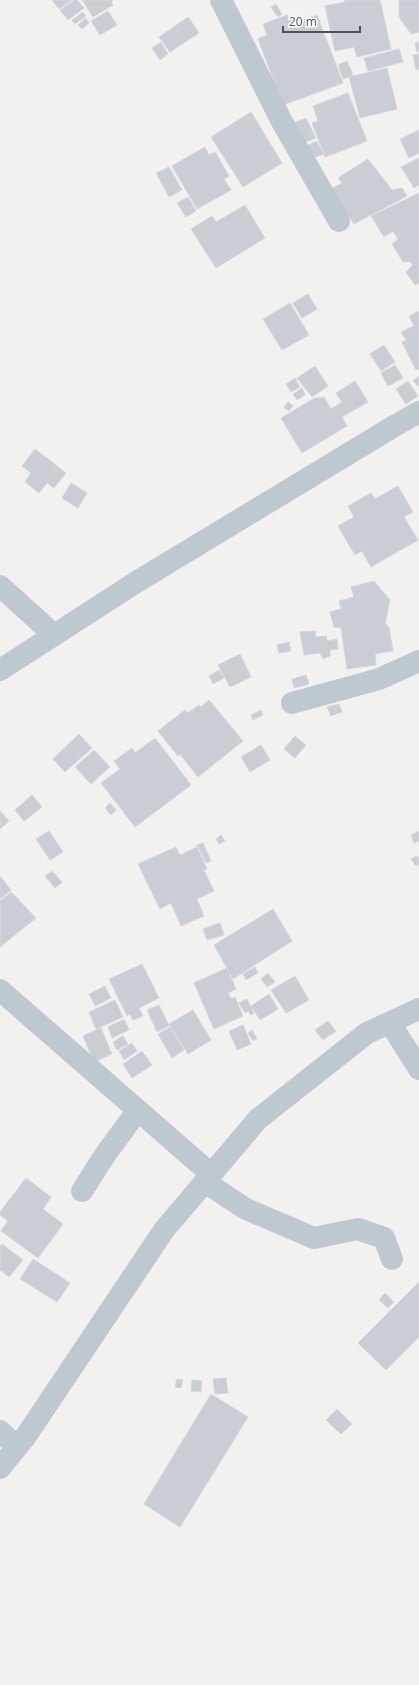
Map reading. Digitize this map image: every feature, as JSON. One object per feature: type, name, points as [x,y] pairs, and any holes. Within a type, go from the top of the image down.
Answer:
[{"type":"street","points":[[220,0],[281,120],[339,221]]},
{"type":"street","points":[[0,670],[138,581],[419,412]]},
{"type":"street","points":[[0,586],[54,635]]},
{"type":"street","points":[[292,703],[379,679],[419,661]]},
{"type":"street","points":[[0,990],[138,1110],[208,1178],[246,1208],[314,1238],[358,1229],[384,1238],[392,1259]]},
{"type":"street","points":[[0,1468],[30,1429],[164,1230],[258,1119],[367,1033],[419,1009]]},
{"type":"street","points":[[390,1022],[419,1069]]},
{"type":"street","points":[[82,1192],[104,1155],[138,1110]]},
{"type":"street","points":[[0,1431],[17,1447]]},
{"type":"building","points":[[52,0],[72,0],[59,9]]},
{"type":"building","points":[[74,0],[77,0],[84,8],[68,20],[60,10]]},
{"type":"building","points":[[82,0],[113,0],[111,1],[113,5],[93,17]]},
{"type":"building","points":[[344,0],[380,0],[391,49],[357,57],[354,47],[335,51],[325,6],[345,2]]},
{"type":"building","points":[[399,0],[419,0],[419,32],[411,34],[399,17]]},
{"type":"building","points":[[276,4],[282,14],[278,17],[271,7]]},
{"type":"building","points":[[108,11],[117,25],[100,35],[91,21]]},
{"type":"building","points":[[83,12],[86,16],[75,24],[72,20]]},
{"type":"building","points":[[287,15],[294,23],[317,15],[343,83],[283,105],[258,39],[267,35],[263,24]]},
{"type":"building","points":[[188,17],[199,33],[170,52],[159,37]]},
{"type":"building","points":[[86,18],[89,23],[82,29],[78,25]]},
{"type":"building","points":[[161,42],[168,54],[160,60],[152,48]]},
{"type":"building","points":[[419,42],[419,52],[417,52],[415,43]]},
{"type":"building","points":[[399,49],[403,62],[368,71],[364,58]]},
{"type":"building","points":[[419,54],[419,69],[416,70],[413,55]]},
{"type":"building","points":[[347,61],[353,75],[343,79],[338,65]]},
{"type":"building","points":[[387,68],[397,109],[360,118],[349,77]]},
{"type":"building","points":[[348,93],[367,141],[325,157],[312,123],[318,121],[313,106]]},
{"type":"building","points":[[251,112],[282,163],[243,187],[211,137]]},
{"type":"building","points":[[306,118],[316,138],[303,143],[294,123]]},
{"type":"building","points":[[419,130],[419,153],[409,158],[400,139]]},
{"type":"building","points":[[317,141],[323,154],[309,160],[304,147]]},
{"type":"building","points":[[205,147],[209,155],[215,152],[229,176],[224,179],[231,190],[197,209],[172,166]]},
{"type":"building","points":[[419,158],[419,185],[414,188],[401,167]]},
{"type":"building","points":[[368,159],[392,190],[402,188],[407,196],[354,224],[331,189],[342,183],[338,178]]},
{"type":"building","points":[[169,167],[182,190],[169,197],[156,173]]},
{"type":"building","points":[[419,193],[419,283],[415,285],[406,272],[413,265],[409,261],[403,262],[392,244],[398,239],[393,231],[384,237],[371,216]]},
{"type":"building","points":[[188,197],[196,211],[186,217],[177,203]]},
{"type":"building","points":[[245,205],[265,238],[216,268],[191,229],[212,216],[216,222]]},
{"type":"building","points":[[308,294],[317,309],[302,318],[293,303]]},
{"type":"building","points":[[290,303],[309,335],[282,350],[263,319]]},
{"type":"building","points":[[419,311],[419,369],[416,370],[402,342],[406,340],[401,332],[414,326],[409,316]]},
{"type":"building","points":[[384,345],[395,362],[381,371],[370,354]]},
{"type":"building","points":[[395,365],[403,378],[388,386],[381,373]]},
{"type":"building","points":[[315,366],[328,386],[312,397],[297,378]]},
{"type":"building","points":[[419,376],[419,387],[413,381]]},
{"type":"building","points":[[295,378],[300,387],[291,392],[286,384]]},
{"type":"building","points":[[355,381],[368,402],[342,417],[347,426],[302,453],[281,418],[315,398],[324,397],[331,409],[342,402],[336,393]]},
{"type":"building","points":[[408,381],[418,396],[406,404],[396,389]]},
{"type":"building","points":[[302,388],[305,395],[297,400],[293,394]]},
{"type":"building","points":[[288,402],[293,406],[289,411],[284,407]]},
{"type":"building","points":[[35,449],[66,473],[54,488],[47,483],[39,493],[25,482],[31,473],[22,466]]},
{"type":"building","points":[[71,483],[87,493],[78,508],[62,498]]},
{"type":"building","points":[[398,486],[413,512],[404,517],[418,540],[371,567],[362,551],[355,555],[338,526],[354,517],[348,506],[371,493],[375,499]]},
{"type":"building","points":[[374,581],[390,600],[385,623],[389,627],[393,651],[375,654],[376,665],[347,669],[341,628],[334,627],[330,612],[341,609],[339,601],[354,597],[351,587]]},
{"type":"building","points":[[315,631],[316,637],[326,636],[327,641],[337,639],[338,649],[330,650],[330,656],[323,659],[320,653],[304,655],[300,632]]},
{"type":"building","points":[[289,642],[291,651],[279,653],[277,645]]},
{"type":"building","points":[[240,654],[251,677],[230,687],[218,665]]},
{"type":"building","points":[[219,670],[224,678],[213,684],[209,676]]},
{"type":"building","points":[[306,675],[309,684],[294,688],[292,679]]},
{"type":"building","points":[[209,700],[243,741],[198,777],[180,754],[178,756],[158,731],[185,710],[188,713],[199,705],[201,707]]},
{"type":"building","points":[[339,704],[342,712],[331,716],[327,707]]},
{"type":"building","points":[[261,710],[263,715],[253,720],[251,715]]},
{"type":"building","points":[[79,734],[92,748],[65,772],[53,759]]},
{"type":"building","points":[[295,736],[306,745],[295,758],[284,749]]},
{"type":"building","points":[[155,738],[191,785],[135,827],[101,783],[120,769],[114,761],[132,748],[135,753]]},
{"type":"building","points":[[261,745],[270,760],[250,772],[241,757]]},
{"type":"building","points":[[94,750],[110,767],[91,784],[75,767]]},
{"type":"building","points":[[32,795],[42,807],[24,821],[15,810]]},
{"type":"building","points":[[110,803],[116,810],[111,815],[105,808]]},
{"type":"building","points":[[0,811],[9,821],[0,829]]},
{"type":"building","points":[[49,831],[63,852],[50,860],[36,839]]},
{"type":"building","points":[[419,831],[419,841],[414,843],[411,835]]},
{"type":"building","points":[[221,835],[225,841],[219,844],[216,839]]},
{"type":"building","points":[[203,843],[211,861],[206,863],[197,845]]},
{"type":"building","points":[[176,847],[180,855],[197,847],[207,869],[204,870],[214,891],[197,899],[204,916],[181,926],[171,903],[160,909],[138,864]]},
{"type":"building","points":[[417,856],[419,859],[419,864],[416,866],[411,859]]},
{"type":"building","points":[[52,871],[62,882],[55,888],[45,876]]},
{"type":"building","points":[[0,876],[11,890],[0,899]]},
{"type":"building","points":[[11,892],[36,918],[0,947],[0,901]]},
{"type":"building","points":[[273,909],[292,941],[233,979],[214,945]]},
{"type":"building","points":[[220,923],[224,935],[207,940],[203,929]]},
{"type":"building","points":[[142,964],[159,998],[139,1008],[143,1016],[133,1020],[130,1014],[127,1016],[109,979]]},
{"type":"building","points":[[255,967],[258,973],[246,980],[243,974]]},
{"type":"building","points":[[227,968],[236,989],[228,993],[231,999],[235,997],[243,1016],[214,1029],[194,983]]},
{"type":"building","points":[[268,973],[275,982],[267,987],[261,979]]},
{"type":"building","points":[[295,976],[309,1000],[286,1013],[271,990]]},
{"type":"building","points":[[105,986],[111,998],[95,1006],[89,994]]},
{"type":"building","points":[[269,994],[278,1009],[260,1020],[251,1006]]},
{"type":"building","points":[[247,999],[254,1013],[251,1015],[248,1011],[245,1013],[239,1003]]},
{"type":"building","points":[[115,1000],[123,1017],[96,1029],[89,1012]]},
{"type":"building","points":[[159,1005],[169,1026],[157,1032],[147,1010]]},
{"type":"building","points":[[193,1010],[211,1040],[188,1054],[169,1024]]},
{"type":"building","points":[[124,1019],[129,1030],[112,1038],[108,1027]]},
{"type":"building","points":[[328,1021],[336,1031],[323,1040],[315,1030]]},
{"type":"building","points":[[243,1025],[251,1044],[237,1050],[229,1031]]},
{"type":"building","points":[[170,1027],[184,1050],[172,1058],[158,1034]]},
{"type":"building","points":[[101,1028],[112,1054],[94,1062],[83,1036]]},
{"type":"building","points":[[252,1030],[257,1039],[253,1041],[248,1033]]},
{"type":"building","points":[[123,1036],[128,1044],[117,1050],[113,1042]]},
{"type":"building","points":[[132,1043],[137,1051],[124,1060],[119,1051]]},
{"type":"building","points":[[142,1051],[152,1065],[132,1078],[123,1064]]},
{"type":"building","points":[[26,1178],[51,1197],[43,1209],[63,1224],[38,1258],[1,1231],[8,1221],[0,1215],[0,1212]]},
{"type":"building","points":[[2,1244],[23,1260],[9,1277],[0,1270],[0,1246]]},
{"type":"building","points":[[33,1259],[70,1283],[57,1302],[20,1279]]},
{"type":"building","points":[[419,1282],[419,1337],[386,1370],[358,1343]]},
{"type":"building","points":[[385,1293],[394,1302],[388,1308],[379,1300]]},
{"type":"building","points":[[226,1378],[228,1393],[215,1394],[213,1379]]},
{"type":"building","points":[[177,1379],[183,1380],[181,1388],[175,1387]]},
{"type":"building","points":[[192,1380],[202,1381],[201,1392],[191,1391]]},
{"type":"building","points":[[211,1394],[248,1417],[180,1527],[144,1504]]},
{"type":"building","points":[[337,1409],[352,1424],[341,1434],[326,1420]]}]
